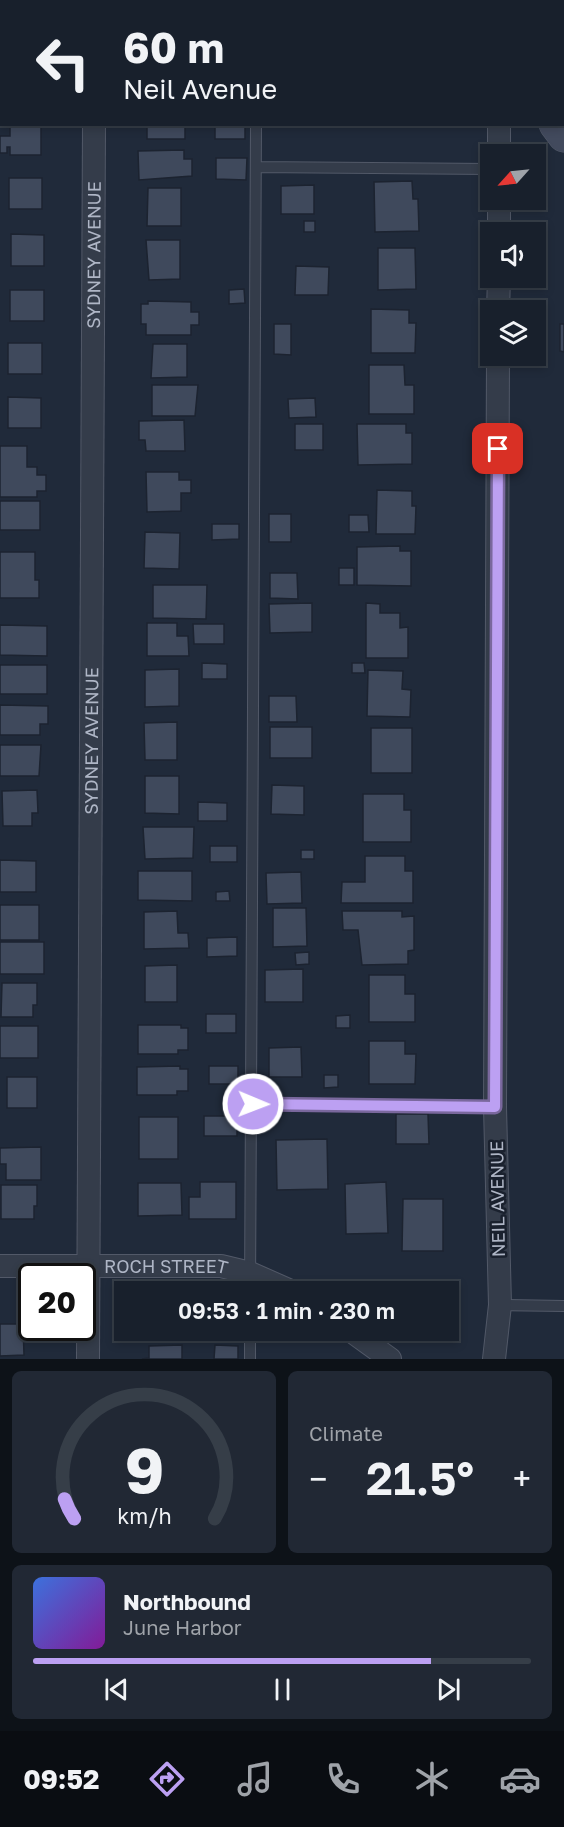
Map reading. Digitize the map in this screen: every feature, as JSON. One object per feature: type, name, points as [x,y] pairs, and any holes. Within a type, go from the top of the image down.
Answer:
[{"type":"street","name":"SYDNEY AVENUE","points":[[88,1263],[94,126]]},
{"type":"street","points":[[499,126],[499,144]]},
{"type":"street","name":"NEIL AVENUE","points":[[494,1359],[500,1305],[495,1107],[498,366]]},
{"type":"street","name":"ROCH STREET","points":[[0,1266],[18,1266]]},
{"type":"street","name":"ROCH STREET","points":[[96,1266],[221,1266],[248,1281]]},
{"type":"street","name":"SYDNEY AVENUE","points":[[88,1341],[88,1359]]},
{"type":"street","points":[[365,1341],[390,1359]]},
{"type":"lane","points":[[250,1281],[253,1104],[256,126]]},
{"type":"lane","points":[[256,167],[480,169]]},
{"type":"lane","points":[[253,1104],[495,1107]]},
{"type":"lane","points":[[500,1305],[564,1306]]},
{"type":"lane","points":[[250,1341],[250,1359]]},
{"type":"building","points":[[10,126],[41,126],[41,155],[10,155],[10,147],[7,147],[7,153],[0,153],[0,136],[10,136]]},
{"type":"building","points":[[147,126],[185,126],[185,139],[147,139]]},
{"type":"building","points":[[215,126],[245,126],[245,139],[215,139]]},
{"type":"building","points":[[184,150],[184,159],[192,159],[192,176],[139,180],[138,151]]},
{"type":"building","points":[[216,158],[247,158],[246,180],[216,179]]},
{"type":"building","points":[[9,178],[42,178],[42,209],[9,209]]},
{"type":"building","points":[[412,181],[413,199],[418,199],[419,231],[375,232],[374,182]]},
{"type":"building","points":[[314,185],[314,214],[281,214],[281,186]]},
{"type":"building","points":[[148,188],[181,188],[181,226],[147,226]]},
{"type":"building","points":[[304,221],[315,221],[315,232],[304,232]]},
{"type":"building","points":[[11,234],[44,235],[44,266],[11,266]]},
{"type":"building","points":[[146,240],[180,240],[180,279],[149,280]]},
{"type":"building","points":[[378,248],[415,248],[416,289],[378,290]]},
{"type":"building","points":[[296,266],[329,267],[328,295],[295,295]]},
{"type":"building","points":[[244,289],[245,303],[229,304],[229,290]]},
{"type":"building","points":[[10,290],[44,290],[44,321],[10,321]]},
{"type":"building","points":[[148,301],[191,302],[191,312],[199,312],[199,325],[191,325],[191,335],[146,335],[146,324],[141,324],[141,304],[148,304]]},
{"type":"building","points":[[371,309],[409,310],[409,323],[416,323],[415,353],[371,353]]},
{"type":"building","points":[[274,324],[291,324],[291,355],[274,354]]},
{"type":"building","points":[[560,324],[564,324],[564,352],[560,351]]},
{"type":"building","points":[[8,343],[42,343],[42,374],[8,374]]},
{"type":"building","points":[[153,344],[187,344],[187,377],[151,378]]},
{"type":"building","points":[[369,365],[404,365],[405,385],[414,385],[414,414],[369,414]]},
{"type":"building","points":[[152,385],[198,385],[195,416],[152,416]]},
{"type":"building","points":[[8,397],[41,398],[41,428],[8,428]]},
{"type":"building","points":[[315,398],[316,417],[289,418],[288,399]]},
{"type":"building","points":[[184,420],[185,451],[146,451],[145,440],[139,440],[139,421]]},
{"type":"building","points":[[295,424],[323,424],[323,450],[295,450]]},
{"type":"building","points":[[357,424],[406,424],[406,433],[412,433],[412,464],[358,465]]},
{"type":"building","points":[[0,446],[27,446],[27,467],[37,467],[37,475],[46,475],[46,491],[37,491],[37,497],[0,497]]},
{"type":"building","points":[[146,472],[179,472],[179,480],[191,480],[191,493],[181,493],[181,511],[147,512]]},
{"type":"building","points":[[377,490],[412,491],[412,506],[416,506],[415,534],[376,534]]},
{"type":"building","points":[[0,501],[40,501],[40,530],[0,530]]},
{"type":"building","points":[[269,514],[291,514],[291,542],[269,542]]},
{"type":"building","points":[[349,515],[368,515],[369,532],[349,532]]},
{"type":"building","points":[[212,524],[239,524],[239,539],[212,540]]},
{"type":"building","points":[[145,532],[180,533],[179,569],[144,568]]},
{"type":"building","points":[[400,546],[400,551],[411,551],[411,586],[357,585],[357,547]]},
{"type":"building","points":[[0,552],[35,552],[35,580],[39,580],[39,598],[0,598]]},
{"type":"building","points":[[339,568],[354,568],[354,585],[339,585]]},
{"type":"building","points":[[270,573],[297,573],[298,599],[270,598]]},
{"type":"building","points":[[153,585],[207,585],[206,619],[153,618]]},
{"type":"building","points":[[312,603],[312,632],[270,633],[269,604]]},
{"type":"building","points":[[366,603],[380,604],[380,613],[400,613],[400,628],[408,627],[408,658],[366,658]]},
{"type":"building","points":[[147,623],[177,623],[177,636],[188,636],[189,656],[147,656]]},
{"type":"building","points":[[193,624],[224,624],[224,644],[194,644]]},
{"type":"building","points":[[0,625],[47,626],[47,656],[0,655]]},
{"type":"building","points":[[202,663],[227,664],[227,679],[202,679]]},
{"type":"building","points":[[352,663],[364,663],[365,673],[352,673]]},
{"type":"building","points":[[0,665],[47,665],[47,694],[0,694]]},
{"type":"building","points":[[179,669],[179,706],[145,707],[145,670]]},
{"type":"building","points":[[368,670],[403,671],[402,689],[411,690],[410,717],[367,716]]},
{"type":"building","points":[[269,696],[296,696],[297,722],[269,722]]},
{"type":"building","points":[[0,705],[48,706],[48,724],[40,724],[40,735],[0,735]]},
{"type":"building","points":[[177,722],[177,760],[145,760],[144,723]]},
{"type":"building","points":[[270,727],[312,727],[312,758],[270,758]]},
{"type":"building","points":[[371,728],[412,728],[412,773],[371,773]]},
{"type":"building","points":[[0,745],[41,745],[39,776],[0,776]]},
{"type":"building","points":[[145,776],[179,776],[179,814],[145,813]]},
{"type":"building","points":[[272,785],[304,786],[304,815],[271,814]]},
{"type":"building","points":[[37,790],[38,813],[32,813],[32,826],[3,826],[2,791]]},
{"type":"building","points":[[363,794],[404,794],[404,810],[411,810],[411,842],[363,842]]},
{"type":"building","points":[[198,802],[227,803],[227,821],[198,821]]},
{"type":"building","points":[[143,827],[194,827],[193,858],[145,859]]},
{"type":"building","points":[[210,846],[237,846],[237,862],[210,862]]},
{"type":"building","points":[[301,850],[314,850],[314,859],[301,859]]},
{"type":"building","points":[[365,856],[405,856],[405,871],[413,871],[413,903],[341,903],[342,882],[365,882]]},
{"type":"building","points":[[0,860],[36,861],[36,892],[0,892]]},
{"type":"building","points":[[138,871],[192,871],[192,901],[138,900]]},
{"type":"building","points":[[301,872],[302,903],[267,904],[266,873]]},
{"type":"building","points":[[229,891],[230,901],[216,901],[216,892]]},
{"type":"building","points":[[0,905],[39,905],[39,940],[0,940]]},
{"type":"building","points":[[273,908],[306,908],[307,946],[273,947]]},
{"type":"building","points":[[177,911],[178,933],[188,933],[189,948],[144,949],[144,912]]},
{"type":"building","points":[[342,911],[402,911],[402,917],[414,916],[414,950],[408,951],[408,964],[362,965],[358,930],[343,930]]},
{"type":"building","points":[[237,937],[237,956],[207,957],[207,938]]},
{"type":"building","points":[[0,942],[44,942],[44,974],[0,974]]},
{"type":"building","points":[[309,952],[309,964],[296,965],[295,953]]},
{"type":"building","points":[[177,965],[177,1002],[145,1002],[145,966]]},
{"type":"building","points":[[303,969],[303,1002],[265,1002],[265,970]]},
{"type":"building","points":[[369,975],[405,975],[405,994],[415,994],[415,1022],[369,1022]]},
{"type":"building","points":[[2,983],[37,983],[37,1005],[33,1005],[33,1017],[1,1017]]},
{"type":"building","points":[[206,1014],[236,1014],[236,1033],[206,1033]]},
{"type":"building","points":[[350,1015],[350,1028],[336,1028],[336,1016]]},
{"type":"building","points":[[138,1025],[181,1025],[181,1028],[188,1028],[188,1050],[178,1050],[178,1054],[138,1054]]},
{"type":"building","points":[[0,1026],[38,1026],[38,1058],[0,1058]]},
{"type":"building","points":[[369,1041],[405,1041],[405,1054],[416,1054],[415,1084],[369,1084]]},
{"type":"building","points":[[301,1047],[302,1077],[269,1077],[269,1048]]},
{"type":"building","points":[[180,1066],[180,1069],[188,1069],[188,1091],[177,1091],[177,1095],[137,1095],[137,1067]]},
{"type":"building","points":[[209,1066],[238,1066],[238,1084],[209,1084]]},
{"type":"building","points":[[324,1075],[338,1075],[338,1087],[324,1088]]},
{"type":"building","points":[[7,1077],[37,1077],[37,1108],[7,1108]]},
{"type":"building","points":[[396,1114],[428,1114],[429,1144],[396,1144]]},
{"type":"building","points":[[204,1116],[237,1116],[237,1136],[204,1136]]},
{"type":"building","points":[[139,1117],[178,1117],[178,1159],[139,1159]]},
{"type":"building","points":[[327,1139],[328,1189],[277,1190],[276,1140]]},
{"type":"building","points":[[41,1147],[41,1180],[6,1180],[6,1164],[0,1164],[0,1148]]},
{"type":"building","points":[[200,1182],[236,1182],[236,1219],[189,1219],[189,1197],[200,1197]]},
{"type":"building","points":[[386,1182],[388,1233],[346,1234],[345,1184]]},
{"type":"building","points":[[138,1183],[181,1183],[182,1215],[138,1216]]},
{"type":"building","points":[[1,1185],[37,1185],[37,1206],[34,1206],[34,1219],[1,1219]]},
{"type":"building","points":[[403,1199],[443,1199],[443,1251],[402,1251]]},
{"type":"building","points":[[0,1324],[18,1324],[18,1341],[24,1341],[24,1355],[0,1356]]},
{"type":"building","points":[[182,1345],[182,1359],[142,1359],[149,1358],[149,1346]]},
{"type":"building","points":[[215,1345],[238,1346],[238,1359],[214,1359]]},
{"type":"route","points":[[253,1104],[495,1107],[498,449]]}]
